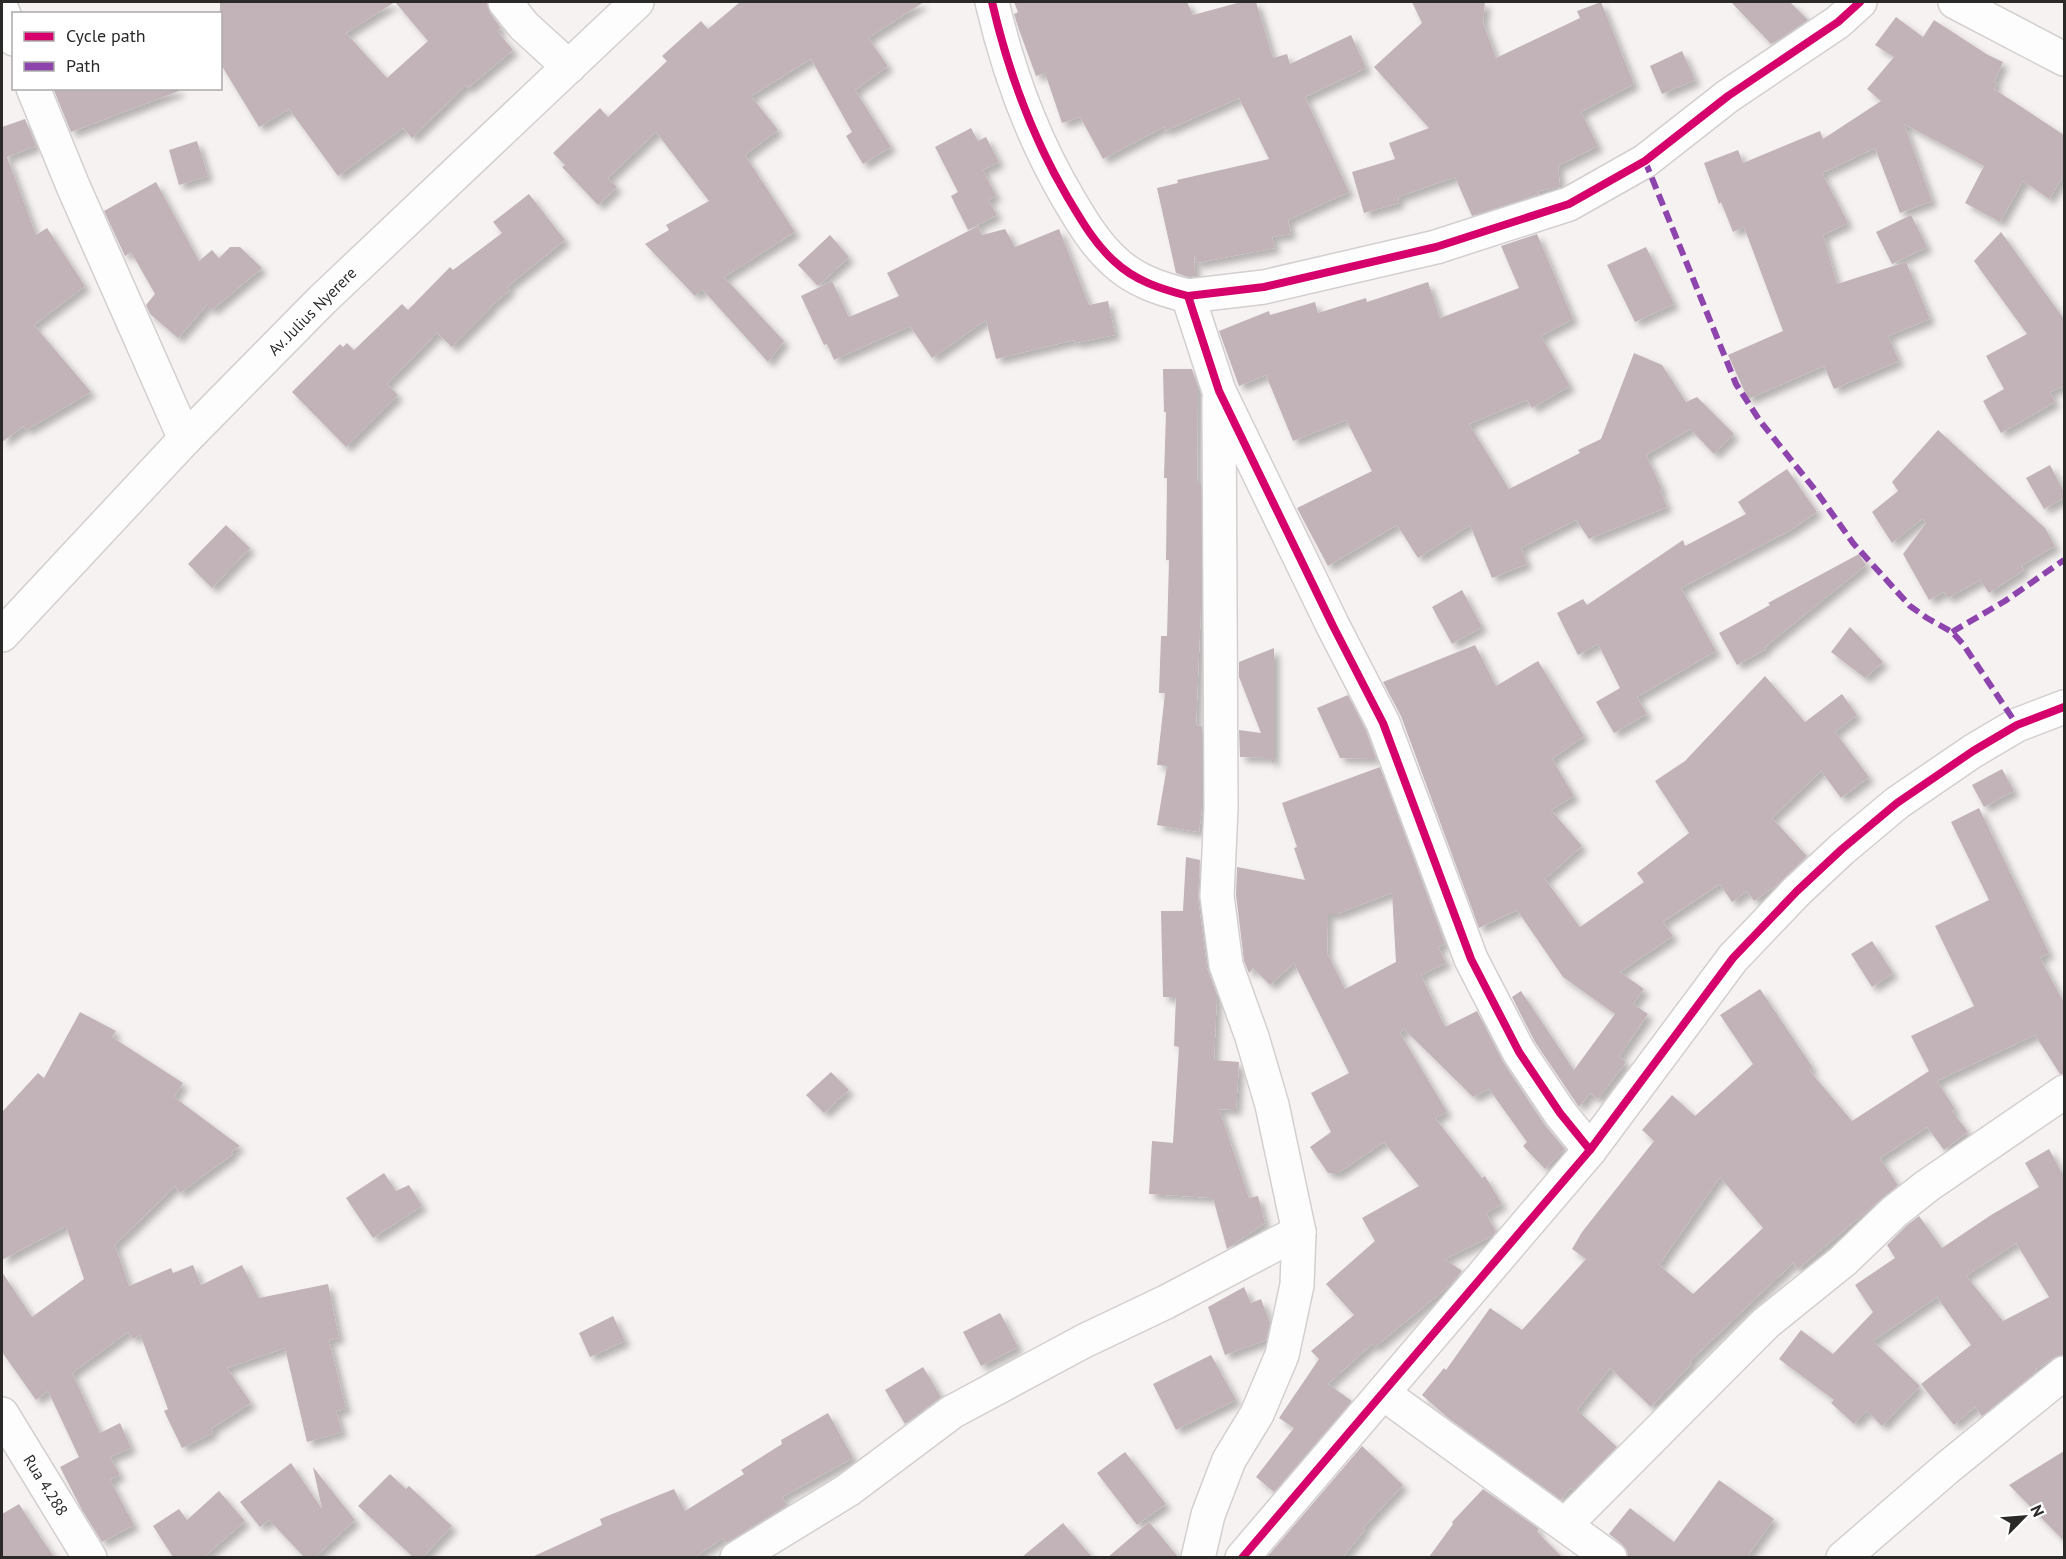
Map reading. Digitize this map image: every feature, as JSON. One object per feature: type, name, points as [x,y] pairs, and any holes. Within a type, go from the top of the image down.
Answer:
[{"type":"street","points":[[505,2],[524,26],[569,67]]},
{"type":"street","name":"Av. Julius Nyerere","points":[[2,635],[185,439],[322,300],[638,2]]},
{"type":"street","points":[[992,2],[1001,40],[1020,98],[1048,164],[1087,230],[1114,262],[1150,286],[1188,296],[1264,287],[1436,247],[1569,204],[1645,161],[1728,96],[1838,22],[1860,2]]},
{"type":"street","points":[[1955,2],[2064,58]]},
{"type":"street","points":[[2,10],[12,34]]},
{"type":"street","points":[[34,90],[77,196],[185,439]]},
{"type":"street","points":[[1188,296],[1219,391],[1333,626],[1383,723],[1471,959],[1519,1052],[1560,1113],[1590,1150]]},
{"type":"street","points":[[1198,1557],[1208,1515],[1229,1460],[1257,1414],[1282,1354],[1297,1285],[1299,1232],[1272,1105],[1252,1036],[1226,965],[1217,896],[1221,808],[1219,391]]},
{"type":"street","points":[[1242,1557],[1384,1394],[1590,1150],[1733,957],[1797,891],[1842,849],[1897,803],[2017,725],[2064,707]]},
{"type":"street","points":[[1565,1525],[1766,1323],[1843,1262],[1894,1212],[1927,1186],[2064,1092]]},
{"type":"street","points":[[737,1557],[848,1490],[952,1412],[1084,1341],[1166,1302],[1299,1232]]},
{"type":"street","points":[[1842,1557],[2064,1373]]},
{"type":"street","points":[[1384,1394],[1610,1557]]},
{"type":"street","name":"Rua 4.288","points":[[2,1414],[90,1557]]},
{"type":"building","points":[[220,2],[395,2],[487,2],[490,13],[501,28],[497,31],[513,50],[468,88],[466,85],[412,138],[403,128],[338,176],[289,109],[259,127],[222,66]],"holes":[[[395,2],[428,41],[387,78],[346,33]]]},
{"type":"building","points":[[740,2],[924,2],[868,38],[888,66],[855,90],[891,147],[863,164],[846,136],[852,132],[811,59],[751,96],[778,130],[745,155],[795,232],[724,277],[784,341],[768,362],[702,289],[695,296],[645,244],[669,230],[666,225],[709,201],[656,132],[608,178],[617,187],[598,205],[562,167],[565,165],[553,153],[600,108],[608,117],[667,61],[662,56],[701,21],[708,29]]},
{"type":"building","points":[[1014,2],[1187,2],[1193,15],[1241,2],[1256,2],[1273,58],[1287,54],[1290,64],[1351,35],[1366,68],[1305,97],[1349,192],[1288,220],[1291,234],[1272,237],[1275,248],[1197,263],[1194,254],[1195,276],[1189,277],[1176,273],[1157,188],[1178,183],[1177,180],[1269,159],[1239,98],[1165,131],[1164,127],[1103,159],[1080,117],[1062,123],[1045,73],[1036,76],[1014,14],[1018,12]]},
{"type":"building","points":[[1412,2],[1485,2],[1483,23],[1496,58],[1580,18],[1577,11],[1601,2],[1634,84],[1581,112],[1598,146],[1558,166],[1560,187],[1538,191],[1539,194],[1472,216],[1455,177],[1398,197],[1399,203],[1364,213],[1352,172],[1395,159],[1389,143],[1429,128],[1374,67],[1422,23]]},
{"type":"building","points":[[1731,2],[1790,2],[1808,20],[1771,44]]},
{"type":"building","points":[[1896,17],[1923,37],[1934,20],[1988,55],[2003,62],[1994,82],[1997,83],[1994,89],[2064,135],[2064,175],[2049,199],[2023,181],[2000,222],[1965,203],[1984,166],[1904,124],[1932,201],[1900,213],[1875,148],[1822,173],[1848,223],[1823,235],[1837,284],[1906,262],[1930,319],[1888,336],[1899,361],[1834,389],[1824,366],[1748,399],[1728,355],[1783,331],[1744,227],[1733,232],[1721,202],[1719,204],[1704,163],[1738,150],[1743,163],[1820,131],[1823,139],[1881,101],[1867,89],[1894,57],[1875,45]]},
{"type":"building","points":[[1682,51],[1695,80],[1662,94],[1650,66]]},
{"type":"building","points":[[54,90],[179,90],[179,91],[71,132]]},
{"type":"building","points":[[25,119],[36,146],[7,157],[36,235],[47,228],[85,286],[34,325],[91,392],[26,430],[24,426],[2,442],[2,127]]},
{"type":"building","points":[[971,128],[978,141],[986,137],[999,162],[983,170],[996,196],[988,200],[997,215],[968,230],[951,196],[958,192],[935,147]]},
{"type":"building","points":[[197,141],[208,176],[179,185],[169,150]]},
{"type":"building","points":[[156,182],[199,261],[212,250],[219,258],[230,247],[240,247],[262,268],[212,310],[207,305],[178,338],[150,314],[146,305],[155,294],[131,252],[125,256],[104,211]]},
{"type":"building","points":[[529,194],[565,240],[507,287],[510,290],[490,307],[452,347],[437,333],[387,384],[398,395],[346,447],[292,392],[340,344],[343,347],[347,343],[354,350],[402,304],[408,310],[450,267],[453,270],[502,233],[493,222]]},
{"type":"building","points":[[1911,215],[1927,247],[1892,264],[1876,232]]},
{"type":"building","points":[[978,226],[982,235],[1005,229],[1015,247],[1059,229],[1089,305],[1108,301],[1115,335],[1075,343],[1074,340],[996,359],[986,320],[932,358],[910,326],[834,360],[827,344],[824,345],[801,296],[832,281],[849,317],[899,296],[887,273]]},
{"type":"building","points":[[2001,232],[2064,319],[2064,386],[2050,392],[2055,402],[2001,433],[1983,401],[2004,389],[1986,356],[2027,334],[1974,261]]},
{"type":"building","points":[[1537,234],[1573,319],[1541,336],[1570,386],[1532,408],[1527,400],[1469,424],[1509,489],[1580,453],[1578,450],[1601,439],[1634,353],[1662,365],[1686,402],[1697,397],[1734,434],[1714,454],[1690,429],[1646,455],[1662,489],[1660,490],[1667,507],[1589,539],[1576,520],[1521,548],[1527,564],[1492,578],[1470,525],[1418,558],[1397,525],[1328,566],[1297,508],[1372,471],[1346,420],[1293,441],[1266,375],[1239,386],[1219,331],[1269,311],[1270,315],[1315,302],[1318,313],[1366,298],[1367,302],[1428,282],[1440,318],[1519,288],[1501,246]]},
{"type":"building","points":[[830,235],[849,257],[818,286],[798,265]]},
{"type":"building","points":[[1646,247],[1674,304],[1635,322],[1607,265]]},
{"type":"building","points":[[1163,369],[1192,369],[1198,387],[1197,483],[1201,483],[1201,606],[1196,725],[1202,726],[1202,808],[1199,832],[1157,825],[1167,766],[1157,765],[1165,693],[1159,693],[1161,636],[1167,636],[1169,560],[1166,560],[1167,478],[1164,478],[1166,412],[1164,412]]},
{"type":"building","points":[[1938,430],[2045,528],[2055,546],[2021,566],[2024,570],[1989,593],[1980,580],[1948,598],[1944,592],[1929,600],[1903,554],[1926,523],[1922,519],[1892,543],[1872,512],[1898,491],[1892,482]]},
{"type":"building","points":[[2050,465],[2064,492],[2064,498],[2044,509],[2026,478]]},
{"type":"building","points":[[1787,469],[1817,512],[1789,531],[1681,588],[1716,651],[1637,697],[1647,714],[1614,733],[1596,702],[1620,688],[1598,644],[1578,655],[1557,613],[1583,599],[1587,605],[1683,540],[1685,546],[1746,514],[1738,502]]},
{"type":"building","points":[[226,525],[250,548],[212,588],[188,564]]},
{"type":"building","points":[[1859,554],[1866,565],[1765,647],[1766,649],[1737,665],[1719,633],[1770,605],[1768,603]]},
{"type":"building","points":[[1462,590],[1482,627],[1452,644],[1432,607]]},
{"type":"building","points":[[1850,627],[1883,662],[1865,678],[1831,652]]},
{"type":"building","points":[[1475,645],[1496,686],[1538,661],[1584,736],[1552,759],[1574,796],[1551,810],[1582,846],[1545,879],[1580,927],[1644,882],[1637,873],[1689,833],[1655,781],[1685,761],[1765,676],[1805,722],[1842,694],[1857,715],[1835,732],[1869,777],[1841,798],[1821,771],[1772,818],[1807,856],[1777,885],[1754,901],[1747,891],[1732,902],[1720,884],[1663,922],[1673,936],[1620,972],[1644,989],[1633,1004],[1648,1014],[1619,1057],[1626,1062],[1598,1099],[1590,1093],[1579,1107],[1535,1042],[1512,997],[1521,991],[1574,1070],[1615,1014],[1563,977],[1517,910],[1479,928],[1401,716],[1383,682]]},
{"type":"building","points":[[1274,648],[1274,762],[1272,763],[1270,758],[1240,757],[1239,730],[1261,733],[1239,677],[1239,662]]},
{"type":"building","points":[[1348,695],[1366,731],[1376,759],[1340,758],[1317,708]]},
{"type":"building","points":[[1380,767],[1445,944],[1438,947],[1446,963],[1421,975],[1445,1027],[1477,1011],[1503,1062],[1544,1124],[1565,1149],[1545,1169],[1523,1146],[1527,1142],[1489,1089],[1473,1097],[1404,1029],[1400,1033],[1447,1112],[1435,1118],[1482,1178],[1485,1176],[1502,1204],[1486,1213],[1496,1232],[1445,1259],[1462,1271],[1450,1285],[1375,1347],[1372,1344],[1328,1384],[1352,1401],[1274,1492],[1256,1477],[1294,1428],[1279,1418],[1319,1359],[1311,1351],[1354,1315],[1326,1284],[1375,1241],[1362,1218],[1419,1186],[1384,1142],[1338,1173],[1328,1173],[1310,1147],[1331,1132],[1311,1093],[1349,1073],[1294,963],[1270,985],[1253,968],[1249,973],[1244,961],[1236,895],[1237,867],[1305,880],[1282,803]],"holes":[[[1392,893],[1396,962],[1345,989],[1327,953],[1328,914],[1337,914]]]},
{"type":"building","points":[[2002,769],[2014,791],[1984,807],[1972,785]]},
{"type":"building","points":[[1979,808],[2049,953],[2040,958],[2064,1003],[2064,1074],[2060,1074],[2035,1035],[1937,1081],[1955,1109],[1952,1111],[1968,1132],[1944,1150],[1927,1127],[1880,1158],[1898,1185],[1798,1269],[1793,1263],[1690,1361],[1692,1363],[1651,1407],[1610,1368],[1577,1410],[1617,1447],[1573,1490],[1570,1488],[1561,1500],[1447,1417],[1422,1395],[1444,1368],[1446,1370],[1490,1308],[1522,1330],[1586,1259],[1572,1249],[1582,1232],[1654,1141],[1642,1130],[1672,1095],[1695,1116],[1753,1064],[1720,1015],[1760,989],[1813,1068],[1809,1070],[1852,1121],[1929,1071],[1911,1036],[1974,1006],[1935,926],[1989,900],[1951,822]],"holes":[[[1720,1177],[1763,1228],[1693,1294],[1659,1265]]]},
{"type":"building","points":[[1186,857],[1200,860],[1198,898],[1207,968],[1217,995],[1214,1060],[1239,1062],[1236,1110],[1219,1109],[1249,1198],[1258,1196],[1265,1223],[1227,1249],[1213,1198],[1149,1194],[1152,1141],[1173,1143],[1179,1047],[1174,1046],[1176,997],[1163,997],[1161,911],[1183,911]]},
{"type":"building","points":[[1872,941],[1893,973],[1872,987],[1851,954]]},
{"type":"building","points":[[80,1012],[116,1031],[112,1037],[183,1083],[174,1097],[240,1146],[231,1152],[233,1154],[180,1193],[175,1186],[115,1245],[129,1286],[171,1268],[173,1273],[193,1265],[201,1285],[242,1265],[259,1298],[328,1284],[339,1338],[329,1340],[346,1409],[336,1411],[342,1432],[307,1442],[285,1348],[227,1368],[251,1403],[211,1429],[213,1433],[182,1448],[164,1411],[168,1409],[140,1334],[133,1339],[128,1332],[72,1373],[100,1433],[120,1423],[131,1448],[110,1457],[120,1475],[110,1480],[134,1525],[102,1542],[82,1510],[60,1467],[79,1457],[48,1391],[36,1400],[2,1352],[2,1272],[32,1317],[84,1279],[66,1226],[2,1260],[2,1112],[38,1073],[44,1078]]},
{"type":"building","points":[[831,1072],[849,1090],[824,1113],[806,1095]]},
{"type":"building","points":[[2049,1149],[2062,1173],[2064,1171],[2064,1354],[2036,1369],[2037,1371],[1982,1416],[1975,1407],[1954,1425],[1921,1384],[1971,1345],[1937,1297],[1873,1341],[1920,1386],[1882,1426],[1867,1411],[1854,1424],[1831,1403],[1834,1400],[1779,1359],[1801,1330],[1833,1354],[1873,1312],[1855,1285],[1895,1258],[1887,1245],[1906,1226],[1919,1216],[1942,1248],[1991,1215],[2039,1187],[2025,1163]],"holes":[[[2016,1243],[2049,1297],[2003,1321],[1966,1276]]]},
{"type":"building","points":[[384,1173],[396,1191],[409,1185],[422,1206],[373,1238],[346,1198]]},
{"type":"building","points":[[1244,1287],[1251,1303],[1261,1299],[1270,1323],[1266,1340],[1225,1355],[1208,1307]]},
{"type":"building","points":[[1000,1313],[1018,1347],[981,1366],[963,1332]]},
{"type":"building","points":[[613,1316],[625,1341],[590,1357],[579,1333]]},
{"type":"building","points":[[1211,1355],[1236,1400],[1176,1430],[1153,1384]]},
{"type":"building","points":[[923,1367],[941,1397],[905,1424],[885,1390]]},
{"type":"building","points":[[828,1413],[853,1458],[782,1497],[787,1505],[726,1543],[723,1538],[695,1557],[532,1557],[602,1525],[600,1519],[674,1489],[685,1511],[744,1474],[741,1470],[782,1444],[781,1440]]},
{"type":"building","points":[[1362,1446],[1403,1485],[1363,1528],[1365,1530],[1343,1557],[1267,1557]]},
{"type":"building","points":[[2064,1451],[2064,1541],[2009,1485]]},
{"type":"building","points":[[1125,1452],[1166,1504],[1137,1525],[1097,1473]]},
{"type":"building","points":[[291,1463],[322,1509],[313,1467],[355,1520],[315,1557],[304,1557],[269,1520],[260,1527],[240,1502]]},
{"type":"building","points":[[390,1474],[406,1489],[409,1486],[452,1526],[423,1557],[413,1557],[358,1506]]},
{"type":"building","points":[[1719,1480],[1774,1519],[1747,1557],[1628,1557],[1627,1550],[1609,1534],[1630,1508],[1674,1542]]},
{"type":"building","points":[[1483,1489],[1539,1529],[1537,1532],[1562,1557],[1429,1557],[1453,1524],[1452,1522]]},
{"type":"building","points":[[219,1491],[245,1521],[204,1557],[173,1557],[153,1526],[179,1509],[187,1520]]},
{"type":"building","points":[[19,1504],[54,1557],[2,1557],[2,1514]]},
{"type":"building","points":[[1149,1522],[1178,1557],[1108,1557]]},
{"type":"building","points":[[1063,1523],[1092,1557],[1022,1557]]},
{"type":"marked path","points":[[1645,161],[1736,384],[1760,421],[1816,491],[1853,543],[1910,606],[1952,632],[1963,644],[2017,725]]},
{"type":"marked path","points":[[1952,632],[2005,601],[2064,560]]},
{"type":"cycle path","points":[[992,2],[1006,53],[1032,127],[1055,175],[1089,231],[1107,254],[1131,274],[1158,287],[1188,296],[1219,391],[1333,626],[1383,723],[1471,959],[1519,1052],[1560,1113],[1590,1150]]},
{"type":"cycle path","points":[[1188,296],[1264,287],[1436,247],[1569,204],[1645,161],[1728,96],[1838,22],[1860,2]]},
{"type":"cycle path","points":[[1242,1558],[1590,1150],[1733,958],[1797,891],[1842,849],[1897,803],[1973,751],[2017,725],[2064,707]]}]
